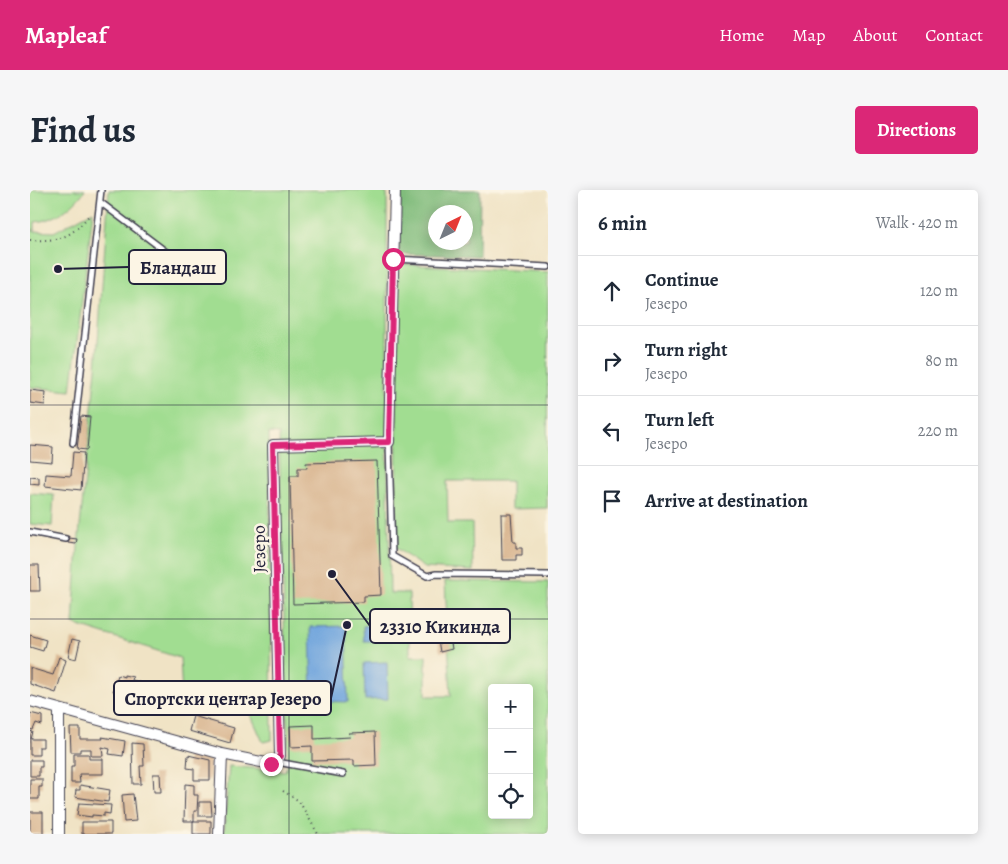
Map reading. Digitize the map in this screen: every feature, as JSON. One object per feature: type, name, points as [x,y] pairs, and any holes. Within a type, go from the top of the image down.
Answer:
[{"type":"street","points":[[389,442],[394,190]]},
{"type":"street","name":"Језеро","points":[[273,763],[280,756],[273,445],[389,442]]},
{"type":"street","points":[[30,701],[222,754],[273,763]]},
{"type":"street","points":[[58,834],[59,709]]},
{"type":"street","points":[[219,834],[222,754]]},
{"type":"lane","points":[[73,443],[101,190]]},
{"type":"lane","points":[[100,202],[169,254]]},
{"type":"lane","points":[[393,259],[548,268]]},
{"type":"lane","points":[[389,442],[392,556],[427,576],[436,574],[548,575]]},
{"type":"lane","points":[[30,532],[66,539]]},
{"type":"lane","points":[[273,763],[343,774]]},
{"type":"path","points":[[30,240],[50,241],[63,238],[78,229],[100,202]]},
{"type":"path","points":[[283,791],[299,801],[318,834]]},
{"type":"green space","points":[[30,190],[85,190],[63,212],[50,219],[35,222],[35,230],[30,230]]},
{"type":"green space","points":[[109,190],[380,190],[387,194],[387,429],[390,593],[409,593],[410,656],[426,656],[426,696],[451,696],[445,581],[548,582],[548,834],[224,834],[229,766],[285,771],[288,760],[279,434],[269,433],[272,740],[263,742],[245,702],[182,696],[180,658],[73,624],[78,546],[96,369]]},
{"type":"green space","points":[[401,190],[480,190],[479,256],[399,254]]},
{"type":"green space","points":[[93,211],[71,391],[30,387],[30,231],[54,232]]},
{"type":"green space","points":[[398,264],[548,272],[547,508],[511,509],[511,481],[447,481],[448,523],[472,523],[473,571],[424,568],[396,548]]},
{"type":"green space","points":[[30,493],[54,495],[52,526],[30,524]]},
{"type":"water","points":[[380,625],[380,641],[364,641],[363,626]]},
{"type":"water","points":[[346,626],[348,702],[312,701],[310,627]]},
{"type":"water","points":[[387,662],[388,699],[365,700],[364,663]]},
{"type":"building","points":[[30,390],[46,392],[45,405],[30,403]]},
{"type":"building","points":[[81,416],[90,417],[87,450],[77,449]]},
{"type":"building","points":[[30,445],[53,447],[52,462],[30,460]]},
{"type":"building","points":[[73,452],[84,453],[81,490],[45,486],[46,474],[71,476]]},
{"type":"building","points":[[377,461],[381,595],[364,596],[364,602],[293,604],[290,476],[298,476],[298,468],[307,468],[306,463]]},
{"type":"building","points":[[30,477],[39,478],[39,485],[30,484]]},
{"type":"building","points":[[501,514],[511,514],[513,542],[516,542],[516,548],[522,548],[522,555],[516,555],[516,560],[502,560]]},
{"type":"building","points":[[69,538],[77,539],[76,544],[68,543]]},
{"type":"building","points":[[30,565],[39,565],[40,591],[30,591]]},
{"type":"building","points":[[453,631],[455,642],[451,643],[452,649],[440,652],[437,634]]},
{"type":"building","points":[[30,635],[46,640],[43,651],[30,647]]},
{"type":"building","points":[[72,639],[80,641],[76,659],[68,657]]},
{"type":"building","points":[[59,657],[66,660],[56,693],[30,684],[30,668],[53,675]]},
{"type":"building","points":[[118,675],[133,677],[132,680],[139,682],[134,697],[113,691]]},
{"type":"building","points":[[30,713],[42,716],[42,725],[36,723],[33,730],[30,729]]},
{"type":"building","points":[[193,716],[234,728],[230,743],[189,731]]},
{"type":"building","points":[[314,725],[314,739],[350,737],[349,733],[375,732],[376,765],[354,766],[354,760],[312,761],[312,746],[291,747],[290,726]]},
{"type":"building","points":[[70,728],[80,728],[80,739],[103,739],[102,737],[125,741],[123,756],[109,754],[110,749],[102,747],[103,756],[91,756],[91,749],[80,749],[80,752],[71,752]]},
{"type":"building","points":[[30,731],[33,732],[31,739],[43,739],[43,747],[39,747],[39,755],[30,755]]},
{"type":"building","points":[[132,743],[143,744],[144,766],[140,766],[141,784],[133,784]]},
{"type":"building","points":[[74,754],[89,754],[89,759],[103,759],[103,774],[79,774],[80,783],[71,783],[71,766],[74,766]]},
{"type":"building","points":[[188,755],[210,760],[210,780],[194,780],[194,769],[187,768]]},
{"type":"building","points":[[30,760],[42,760],[42,767],[39,767],[39,776],[30,776]]},
{"type":"building","points":[[153,774],[160,774],[161,792],[154,792]]},
{"type":"building","points":[[30,779],[42,779],[42,787],[39,787],[39,799],[30,799]]},
{"type":"building","points":[[185,784],[194,785],[194,795],[198,795],[197,811],[194,811],[194,821],[184,821]]},
{"type":"building","points":[[80,785],[110,790],[108,802],[75,797],[76,790],[80,790]]},
{"type":"building","points":[[133,794],[136,821],[124,822],[122,795]]},
{"type":"building","points":[[199,802],[211,802],[212,816],[199,816]]},
{"type":"building","points":[[79,803],[111,805],[110,814],[104,813],[104,816],[92,815],[92,817],[77,815]]},
{"type":"building","points":[[30,812],[43,812],[43,834],[30,834]]},
{"type":"building","points":[[193,821],[211,821],[211,834],[193,834]]},
{"type":"building","points":[[82,822],[111,822],[111,834],[82,834]]},
{"type":"place","name":"Бландаш","points":[[58,269]]},
{"type":"place","name":"23310 Кикинда","points":[[332,574]]},
{"type":"place","name":"Спортски центар Језеро","points":[[347,625]]},
{"type":"route","points":[[271,764],[276,762],[280,756],[273,445],[389,442],[393,259]]}]
